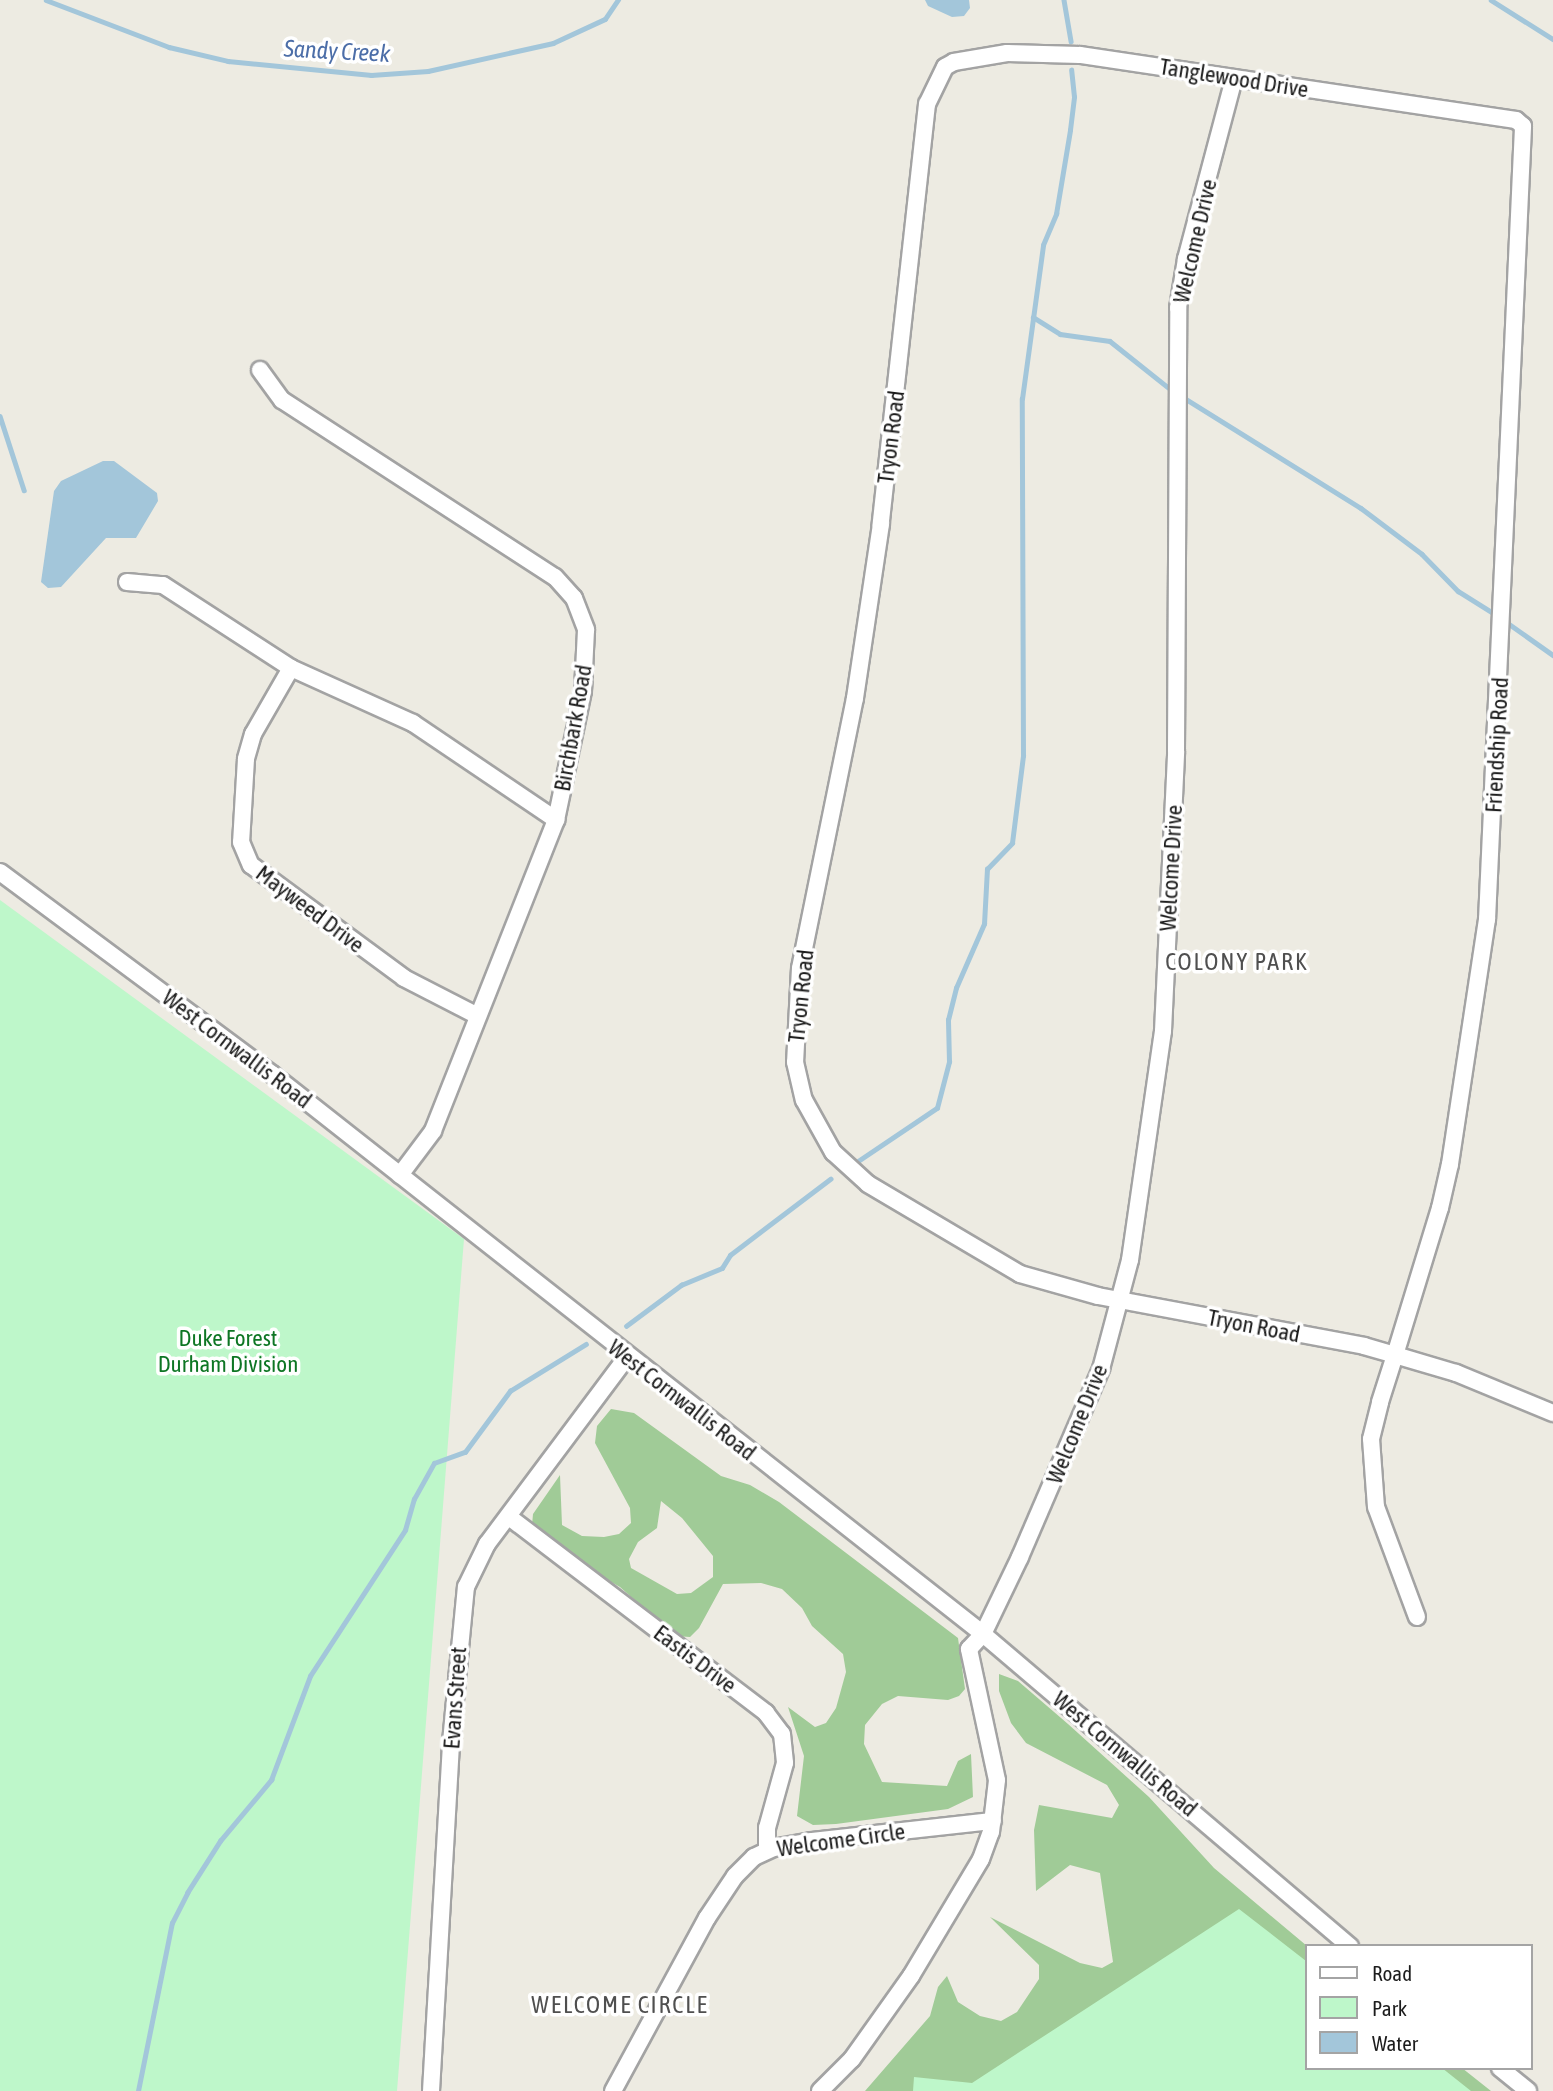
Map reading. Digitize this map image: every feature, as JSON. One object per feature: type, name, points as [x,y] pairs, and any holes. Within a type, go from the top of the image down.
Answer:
[{"type":"street","name":"Tanglewood Drive","points":[[945,67],[985,54],[1041,53],[1234,78],[1516,120],[1523,126]]},
{"type":"street","name":"Tryon Road","points":[[945,67],[927,104],[881,524],[845,760],[800,968],[796,1075],[823,1137],[868,1184],[1020,1274],[1121,1301],[1395,1355],[1456,1373],[1553,1413]]},
{"type":"street","name":"Welcome Drive","points":[[983,1634],[1091,1394],[1121,1301],[1147,1168],[1163,1031],[1176,751],[1178,308],[1186,259],[1234,78]]},
{"type":"street","name":"Friendship Road","points":[[1417,1617],[1382,1526],[1373,1489],[1371,1439],[1450,1164],[1488,920],[1523,126]]},
{"type":"street","name":"Birchbark Road","points":[[260,370],[282,400],[555,577],[574,598],[586,630],[587,652],[572,753],[556,820],[433,1131],[400,1175]]},
{"type":"street","points":[[127,582],[163,585],[291,668],[413,723],[556,820]]},
{"type":"street","name":"Mayweed Drive","points":[[291,668],[253,734],[246,759],[241,842],[251,865],[404,978],[478,1016]]},
{"type":"street","name":"West Cornwallis Road","points":[[0,872],[400,1175],[627,1357],[983,1634],[1348,1944]]},
{"type":"street","name":"Evans Street","points":[[431,2091],[460,1620],[471,1572],[627,1357]]},
{"type":"street","name":"Eastis Drive","points":[[509,1517],[766,1713],[782,1734],[785,1763],[767,1828],[767,1850]]},
{"type":"street","points":[[820,2091],[852,2059],[911,1976],[981,1859],[993,1821],[997,1780],[969,1649],[983,1634]]},
{"type":"street","name":"Welcome Circle","points":[[613,2091],[707,1918],[743,1866],[767,1850],[993,1821]]},
{"type":"street","points":[[1502,2070],[1528,2091]]},
{"type":"green space","name":"Duke Forest Durham Division","points":[[0,900],[464,1239],[397,2091],[0,2091]]},
{"type":"green space","points":[[611,1409],[634,1413],[721,1476],[750,1485],[779,1502],[958,1638],[965,1689],[959,1696],[948,1700],[898,1696],[882,1704],[865,1725],[864,1744],[882,1782],[947,1786],[958,1761],[971,1754],[973,1797],[948,1809],[836,1824],[813,1825],[797,1816],[804,1756],[788,1707],[815,1727],[826,1723],[836,1708],[846,1672],[843,1654],[812,1626],[802,1608],[782,1589],[761,1583],[723,1584],[699,1628],[690,1637],[675,1636],[620,1587],[560,1553],[532,1525],[533,1514],[560,1475],[562,1525],[582,1536],[604,1537],[619,1534],[631,1523],[630,1508],[595,1443],[597,1426]],"holes":[[[661,1501],[682,1518],[713,1556],[713,1577],[691,1593],[677,1594],[631,1568],[629,1559],[638,1542],[657,1528]]]},
{"type":"green space","points":[[999,1674],[1018,1681],[1149,1797],[1214,1868],[1305,1944],[1304,2070],[1465,2070],[1491,2091],[865,2091],[930,2016],[938,1987],[947,1976],[958,2002],[980,2016],[1001,2021],[1017,2012],[1039,1979],[1039,1965],[990,1917],[1080,1963],[1102,1968],[1113,1962],[1100,1873],[1070,1865],[1036,1891],[1034,1830],[1039,1805],[1112,1818],[1119,1805],[1107,1785],[1026,1743],[1011,1723],[999,1691]]},
{"type":"green space","points":[[1239,1909],[1304,1959],[1304,2070],[1445,2070],[1471,2091],[913,2091],[914,2077],[972,2083]]},
{"type":"water","points":[[925,0],[969,0],[970,8],[964,16],[952,17],[928,6]]},
{"type":"water","points":[[103,461],[114,461],[157,493],[158,501],[136,538],[106,538],[61,587],[48,588],[41,582],[54,491],[61,481]]},
{"type":"waterway","name":"Sandy Creek","points":[[46,0],[169,47],[228,61],[371,75],[428,71],[553,43],[605,19],[618,0]]},
{"type":"waterway","points":[[1064,0],[1071,41]]},
{"type":"waterway","points":[[1491,0],[1553,39]]},
{"type":"waterway","points":[[858,1161],[937,1108],[949,1062],[948,1020],[956,988],[984,924],[987,869],[1012,843],[1023,756],[1022,399],[1043,245],[1056,214],[1070,130],[1074,97],[1071,70]]},
{"type":"waterway","points":[[1033,317],[1060,334],[1110,341],[1174,392]]},
{"type":"waterway","points":[[1181,396],[1361,508],[1422,554],[1458,591],[1498,616]]},
{"type":"waterway","points":[[0,416],[24,490]]},
{"type":"waterway","points":[[1505,621],[1553,655]]},
{"type":"waterway","points":[[626,1326],[681,1285],[722,1268],[730,1255],[830,1179]]},
{"type":"waterway","points":[[138,2091],[172,1923],[187,1893],[220,1841],[271,1780],[310,1676],[405,1530],[414,1499],[434,1463],[465,1452],[510,1391],[586,1344]]},
{"type":"district","name":"COLONY PARK","points":[[1237,962]]},
{"type":"district","name":"WELCOME CIRCLE","points":[[620,2005]]}]
